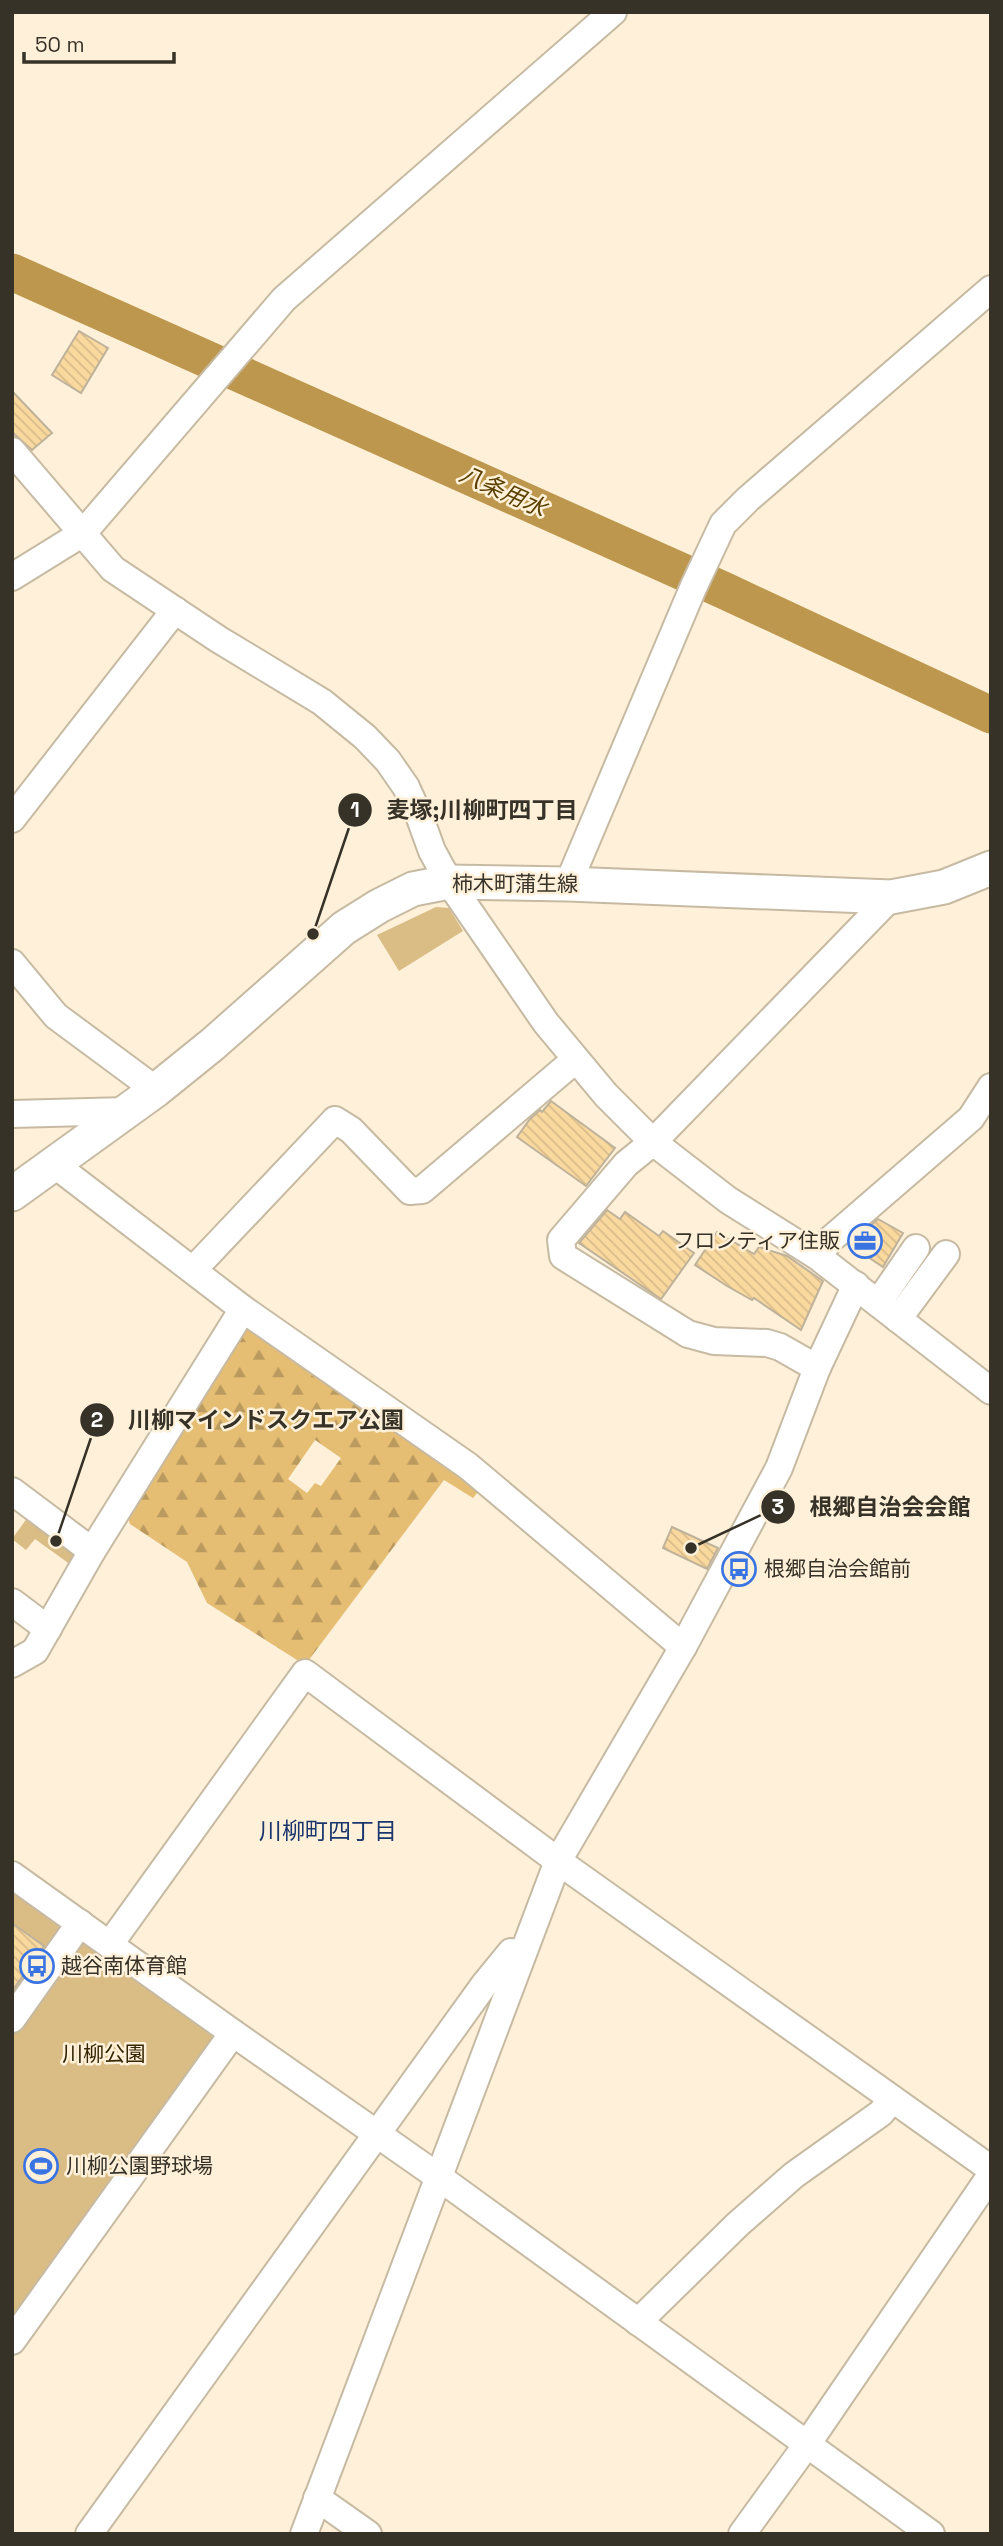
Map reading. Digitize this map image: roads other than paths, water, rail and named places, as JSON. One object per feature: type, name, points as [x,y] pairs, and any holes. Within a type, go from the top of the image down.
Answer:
[{"type":"main road","name":"柿木町蒲生線","points":[[12,1194],[156,1090],[213,1044],[344,928],[379,906],[414,889],[449,882],[891,897],[944,887],[991,868]]},
{"type":"street","points":[[12,577],[83,533],[285,299],[613,12]]},
{"type":"street","points":[[568,884],[723,524],[748,499],[991,289]]},
{"type":"street","points":[[12,451],[113,569],[321,702],[365,737],[388,761],[406,787],[421,818],[432,851],[449,882],[546,1023],[575,1060],[653,1142],[728,1200],[817,1256],[991,1391]]},
{"type":"street","points":[[12,819],[175,610]]},
{"type":"street","points":[[817,1368],[768,1343],[714,1341],[688,1335],[562,1256],[561,1240],[626,1164],[653,1142],[891,897]]},
{"type":"street","points":[[12,963],[57,1016],[156,1090]]},
{"type":"street","points":[[193,1270],[335,1121],[351,1130],[410,1191],[422,1190],[575,1060]]},
{"type":"street","points":[[817,1256],[831,1239],[971,1118],[991,1087]]},
{"type":"street","points":[[12,1114],[127,1111]]},
{"type":"street","points":[[54,1164],[243,1309],[468,1466],[683,1647]]},
{"type":"street","points":[[888,1311],[916,1248]]},
{"type":"street","points":[[888,1311],[946,1254]]},
{"type":"street","points":[[304,2534],[558,1861],[683,1647],[779,1468],[817,1368],[856,1285]]},
{"type":"street","points":[[12,1664],[35,1651],[92,1552],[243,1309]]},
{"type":"street","points":[[12,1492],[92,1552]]},
{"type":"street","points":[[12,1602],[48,1629]]},
{"type":"street","points":[[110,1944],[305,1673],[558,1861],[991,2169]]},
{"type":"street","points":[[12,1875],[440,2178],[931,2534]]},
{"type":"street","points":[[12,2019],[80,1923]]},
{"type":"street","points":[[89,2534],[484,1984],[511,1952],[522,1954]]},
{"type":"street","points":[[12,2341],[233,2033]]},
{"type":"street","points":[[638,2322],[738,2224],[794,2175],[881,2113],[892,2099]]},
{"type":"street","points":[[742,2534],[808,2443],[991,2175]]},
{"type":"street","points":[[317,2498],[368,2534]]},
{"type":"waterway","name":"八条用水","points":[[12,272],[723,590],[991,715]]},
{"type":"place","name":"麦塚;川柳町四丁目","points":[[313,934]]},
{"type":"place","name":"フロンティア住販","points":[[865,1241]]},
{"type":"place","name":"川柳マインドスクエア公園","points":[[56,1541]]},
{"type":"place","name":"根郷自治会会館","points":[[691,1548]]},
{"type":"place","name":"根郷自治会館前","points":[[739,1569]]},
{"type":"place","name":"越谷南体育館","points":[[37,1966]]},
{"type":"place","name":"川柳公園野球場","points":[[41,2166]]},
{"type":"district","name":"川柳町四丁目","points":[[328,1831]]},
{"type":"park label","name":"川柳公園","points":[[104,2054]]}]
